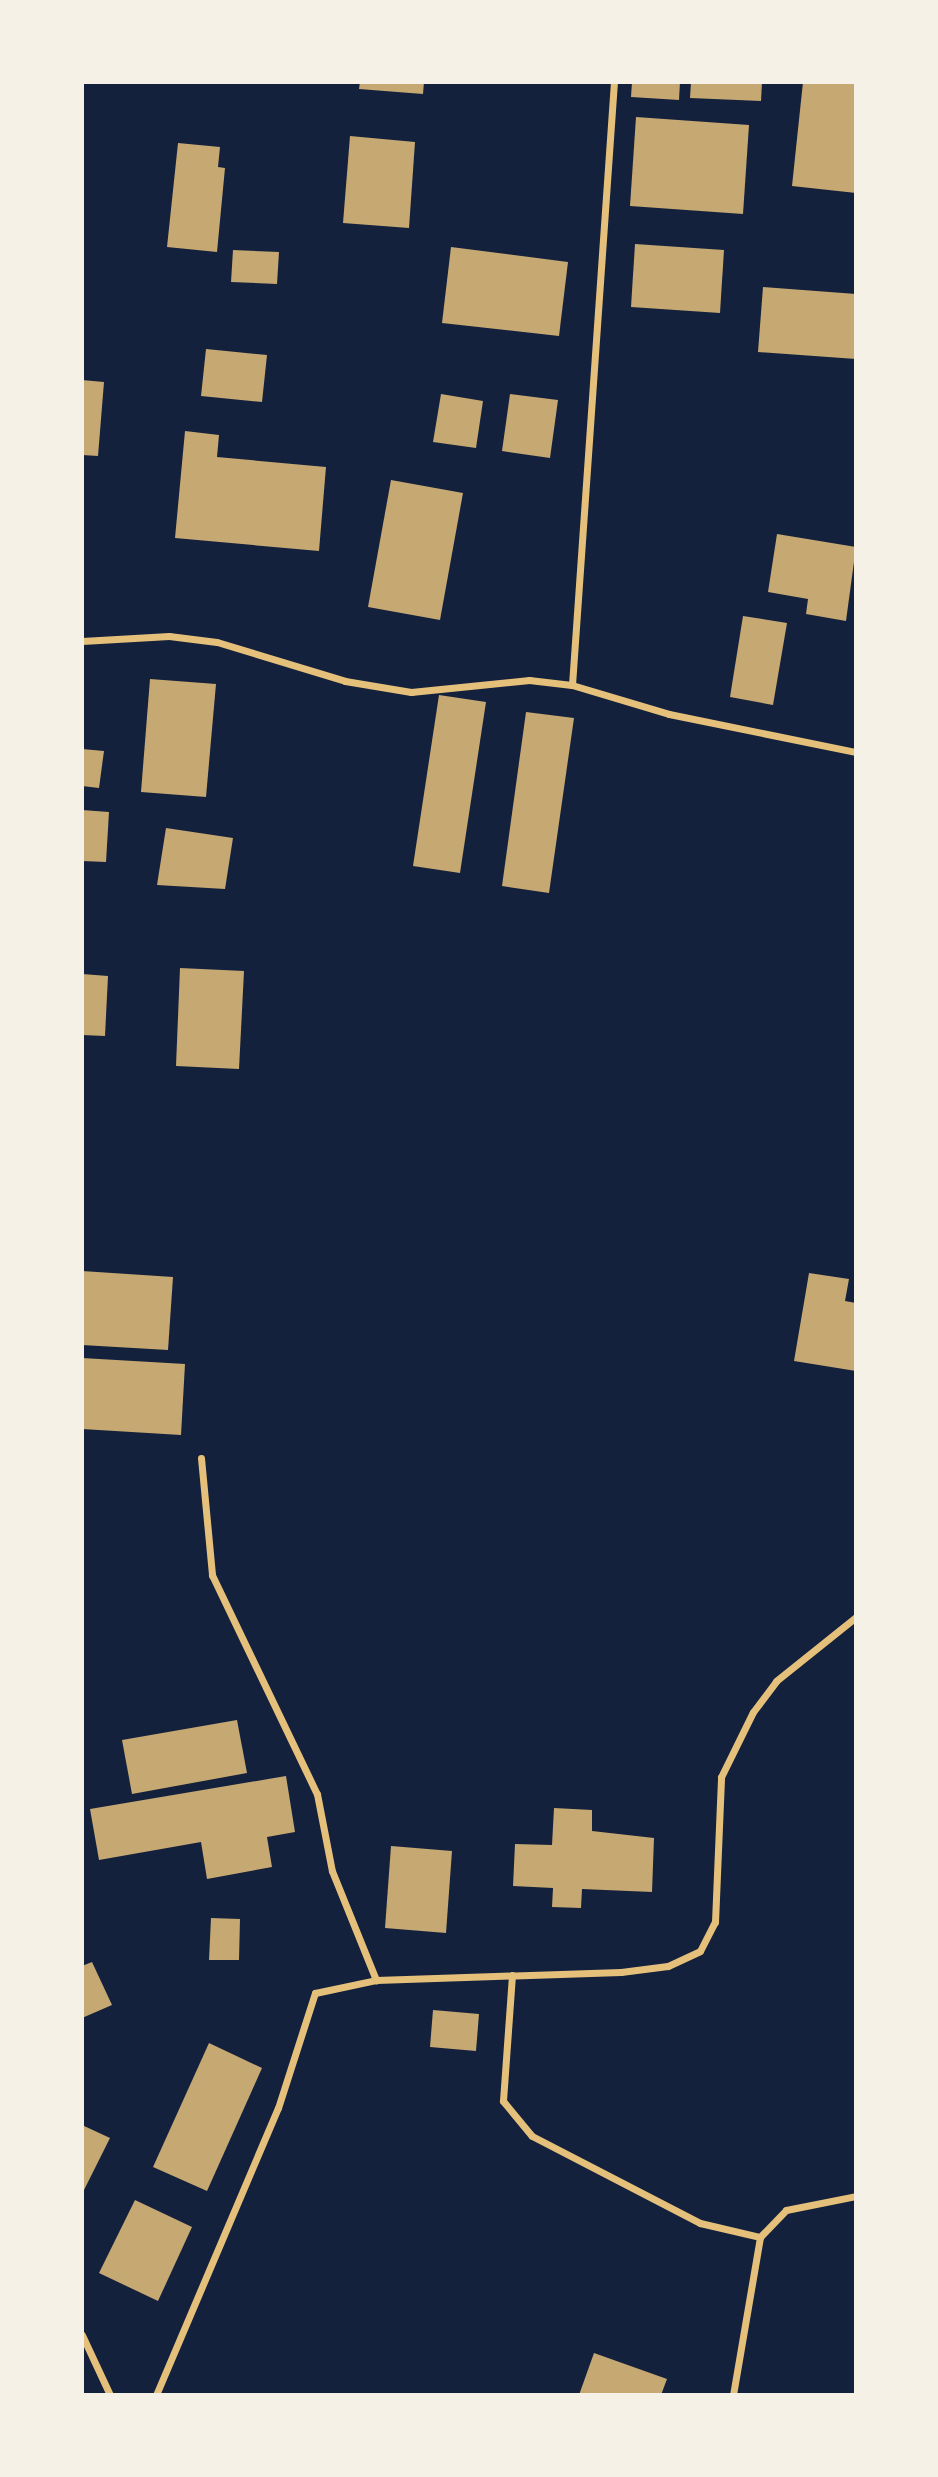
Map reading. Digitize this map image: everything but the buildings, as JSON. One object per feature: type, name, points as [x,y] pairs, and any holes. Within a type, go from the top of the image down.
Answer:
[{"type":"street","points":[[572,685],[614,82]]},
{"type":"street","points":[[82,641],[169,636],[217,642],[345,681],[411,692],[529,680],[572,685],[668,714],[856,752]]},
{"type":"street","points":[[201,1458],[212,1576],[317,1794],[332,1871],[376,1980]]},
{"type":"street","points":[[156,2395],[278,2108],[315,1993],[376,1980],[656,1968],[700,1951],[715,1922],[721,1777],[753,1712],[776,1681],[856,1617]]},
{"type":"street","points":[[512,1975],[503,2101],[532,2136],[700,2223],[760,2237]]},
{"type":"street","points":[[733,2395],[760,2237],[786,2210],[856,2196]]},
{"type":"street","points":[[82,2335],[110,2395]]}]
